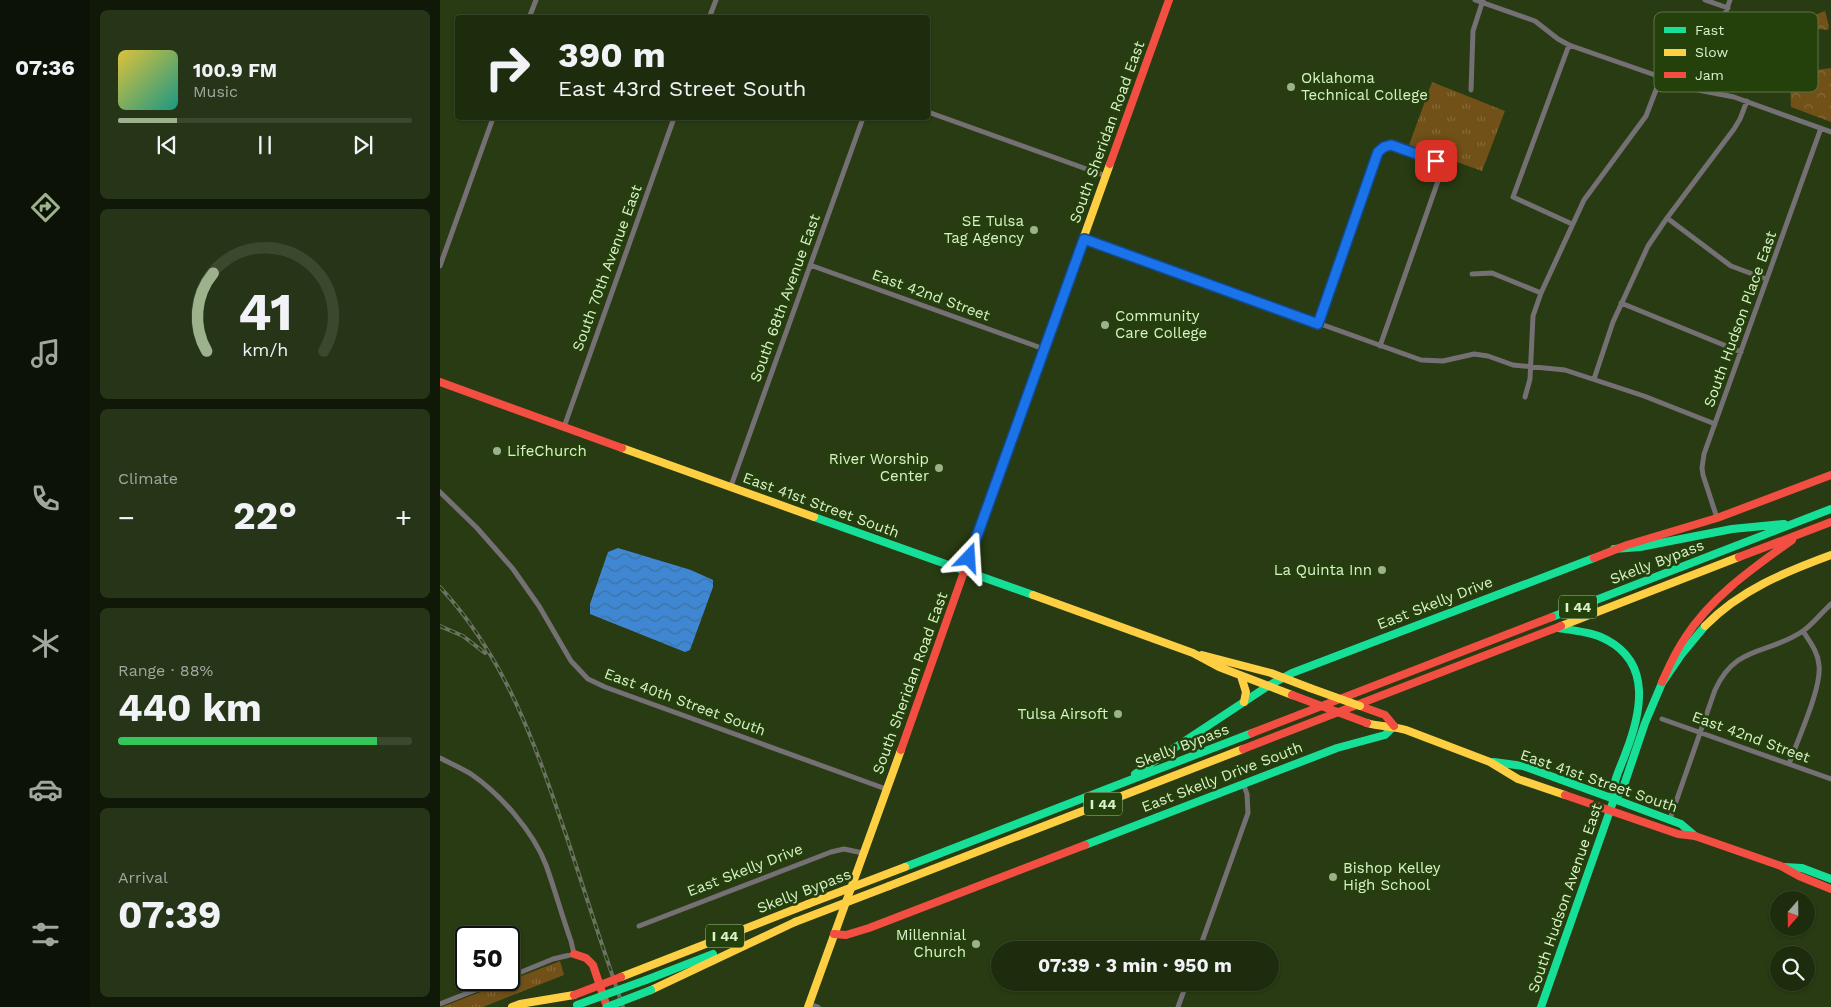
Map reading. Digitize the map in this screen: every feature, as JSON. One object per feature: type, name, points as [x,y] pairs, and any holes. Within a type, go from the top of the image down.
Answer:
[{"type":"main road","name":"South Sheridan Road East","points":[[808,1005],[1169,0]]},
{"type":"main road","name":"East 41st Street South","points":[[440,382],[1193,653],[1222,659],[1284,678],[1384,715],[1394,726]]},
{"type":"main road","points":[[1614,549],[1717,518],[1831,475]]},
{"type":"main road","name":"Skelly Bypass","points":[[542,1007],[1831,509]]},
{"type":"main road","points":[[1614,549],[1640,548],[1732,529],[1797,522]]},
{"type":"main road","name":"Skelly Bypass","points":[[575,1006],[1831,522]]},
{"type":"main road","points":[[1614,799],[1622,791],[1662,682],[1681,644],[1716,599],[1732,584],[1805,532]]},
{"type":"main road","name":"East Skelly Drive","points":[[1119,785],[1268,686],[1292,673],[1614,549]]},
{"type":"main road","points":[[1662,682],[1695,638],[1731,603],[1773,577],[1831,555]]},
{"type":"main road","points":[[1558,628],[1589,634],[1614,644],[1628,658],[1637,675],[1640,694],[1638,714],[1612,789],[1614,799]]},
{"type":"main road","name":"East 41st Street South","points":[[1193,653],[1241,676],[1373,725],[1394,726],[1490,762],[1518,779],[1678,834],[1695,836],[1782,867],[1831,889]]},
{"type":"main road","points":[[1241,676],[1246,692],[1244,702]]},
{"type":"main road","name":"East Skelly Drive South","points":[[834,934],[846,935],[869,928],[1243,783],[1337,748],[1385,735],[1394,726]]},
{"type":"main road","name":"East 41st Street South","points":[[1490,762],[1523,766],[1670,819],[1681,824],[1695,836]]},
{"type":"main road","name":"South Hudson Avenue East","points":[[1541,1007],[1614,799]]},
{"type":"main road","name":"East 41st Street South","points":[[1782,867],[1802,868],[1831,879]]},
{"type":"main road","points":[[574,954],[586,958],[593,965],[607,1007],[650,990],[795,922]]},
{"type":"main road","points":[[512,1007],[574,995]]},
{"type":"street","points":[[530,15],[536,0]]},
{"type":"street","points":[[711,15],[716,0]]},
{"type":"street","points":[[1475,0],[1535,21],[1558,39],[1569,44],[1654,74]]},
{"type":"street","points":[[1705,0],[1728,8]]},
{"type":"street","points":[[1727,12],[1730,0]]},
{"type":"street","points":[[1471,90],[1473,31],[1482,1]]},
{"type":"street","points":[[1569,44],[1513,197],[1572,224]]},
{"type":"street","points":[[1525,397],[1530,379],[1534,316],[1541,294],[1584,200],[1646,116],[1655,92]]},
{"type":"street","points":[[1710,92],[1723,94],[1831,132]]},
{"type":"street","points":[[1594,379],[1613,322],[1648,246],[1734,129],[1747,102]]},
{"type":"street","points":[[930,113],[1106,176]]},
{"type":"street","points":[[440,266],[492,120]]},
{"type":"street","name":"South 70th Avenue East","points":[[564,427],[673,120]]},
{"type":"street","name":"South 68th Avenue East","points":[[731,486],[862,120]]},
{"type":"street","name":"South Hudson Place East","points":[[1717,518],[1702,468],[1704,454],[1820,128]]},
{"type":"street","points":[[1318,324],[1378,152],[1384,147],[1391,145],[1444,164],[1380,346]]},
{"type":"street","points":[[1667,218],[1731,266],[1766,279]]},
{"type":"street","points":[[1084,239],[1428,362],[1443,361],[1474,354],[1530,367],[1565,370],[1715,424]]},
{"type":"street","name":"East 42nd Street","points":[[810,265],[1044,349]]},
{"type":"street","points":[[1472,274],[1492,273],[1541,294]]},
{"type":"street","points":[[1622,303],[1710,341],[1741,352]]},
{"type":"street","name":"East 40th Street South","points":[[440,492],[477,528],[513,569],[543,613],[571,661],[588,679],[605,687],[886,789]]},
{"type":"street","points":[[1670,819],[1715,690],[1728,668],[1746,656],[1803,631],[1831,604]]},
{"type":"street","points":[[1789,764],[1819,676],[1817,656],[1803,631]]},
{"type":"street","name":"East 42nd Street","points":[[1662,719],[1831,779]]},
{"type":"street","points":[[440,758],[470,774],[494,792],[514,814],[532,839],[545,863],[574,954],[553,959],[520,972]]},
{"type":"street","points":[[1202,941],[1248,812],[1247,794],[1243,783]]},
{"type":"street","name":"East Skelly Drive","points":[[639,926],[831,852],[844,849],[863,853]]},
{"type":"street","points":[[440,1004],[473,991]]},
{"type":"street","points":[[1178,1007],[1184,991]]},
{"type":"street","points":[[808,1005],[818,1007]]},
{"type":"green space","points":[[1825,11],[1829,26],[1828,30],[1818,29],[1818,14]]},
{"type":"green space","points":[[1831,68],[1831,122],[1791,107],[1790,92],[1818,92],[1818,70]]},
{"type":"green space","points":[[1432,82],[1505,111],[1482,171],[1409,145]]},
{"type":"green space","points":[[560,961],[564,975],[483,1007],[442,1007],[483,991],[520,991],[520,977]]},
{"type":"water","points":[[618,548],[691,570],[713,580],[713,587],[690,650],[685,652],[590,614],[590,604],[608,552]]},
{"type":"railway","points":[[440,587],[484,644],[517,705],[544,771],[623,1007]]},
{"type":"railway","points":[[440,626],[463,636],[485,653]]},
{"type":"traffic: fast","points":[[1552,617],[1831,509]]},
{"type":"traffic: fast","points":[[814,517],[1033,595]]},
{"type":"traffic: fast","points":[[1614,549],[1640,547],[1732,529],[1784,524]]},
{"type":"traffic: fast","points":[[1268,686],[1292,673],[1594,558]]},
{"type":"traffic: fast","points":[[1541,1007],[1614,799],[1622,791],[1645,723],[1662,683],[1681,655],[1705,626]]},
{"type":"traffic: fast","points":[[1559,628],[1590,633],[1607,640],[1621,650],[1631,662],[1637,676],[1639,690],[1636,721],[1615,781],[1614,799]]},
{"type":"traffic: fast","points":[[1135,774],[1268,686]]},
{"type":"traffic: fast","points":[[1085,845],[1337,748],[1385,735],[1394,726]]},
{"type":"traffic: fast","points":[[905,867],[1252,733]]},
{"type":"traffic: fast","points":[[1494,762],[1523,766],[1614,799],[1681,824],[1695,836]]},
{"type":"traffic: fast","points":[[1784,867],[1802,868],[1831,879]]},
{"type":"traffic: fast","points":[[646,980],[713,954]]},
{"type":"traffic: fast","points":[[577,1005],[646,980]]},
{"type":"traffic: fast","points":[[607,1007],[651,990]]},
{"type":"traffic: slow","points":[[983,518],[1110,164]]},
{"type":"traffic: slow","points":[[622,448],[814,517]]},
{"type":"traffic: slow","points":[[1705,626],[1719,613],[1748,592],[1780,575],[1831,555]]},
{"type":"traffic: slow","points":[[1561,626],[1739,557]]},
{"type":"traffic: slow","points":[[1033,595],[1193,653],[1219,667],[1292,695]]},
{"type":"traffic: slow","points":[[1202,655],[1271,673],[1310,688]]},
{"type":"traffic: slow","points":[[1241,676],[1246,692],[1244,702]]},
{"type":"traffic: slow","points":[[1310,688],[1360,706]]},
{"type":"traffic: slow","points":[[1367,723],[1406,730],[1490,762],[1518,779],[1565,795]]},
{"type":"traffic: slow","points":[[889,886],[1243,749]]},
{"type":"traffic: slow","points":[[808,1007],[901,750]]},
{"type":"traffic: slow","points":[[808,904],[905,867]]},
{"type":"traffic: slow","points":[[795,922],[889,886]]},
{"type":"traffic: slow","points":[[621,977],[808,904]]},
{"type":"traffic: slow","points":[[651,990],[795,922]]},
{"type":"traffic: slow","points":[[512,1007],[574,995]]},
{"type":"traffic: jam","points":[[1110,164],[1169,0]]},
{"type":"traffic: jam","points":[[440,382],[622,448]]},
{"type":"traffic: jam","points":[[1594,558],[1627,545],[1717,518],[1831,475]]},
{"type":"traffic: jam","points":[[901,750],[983,518]]},
{"type":"traffic: jam","points":[[1739,557],[1831,522]]},
{"type":"traffic: jam","points":[[1662,682],[1681,643],[1707,609],[1762,561],[1792,540]]},
{"type":"traffic: jam","points":[[1252,733],[1552,617]]},
{"type":"traffic: jam","points":[[1243,749],[1561,626]]},
{"type":"traffic: jam","points":[[1292,695],[1367,723]]},
{"type":"traffic: jam","points":[[1360,706],[1385,715],[1394,726]]},
{"type":"traffic: jam","points":[[1565,795],[1678,834],[1695,836],[1781,866],[1799,876],[1831,889]]},
{"type":"traffic: jam","points":[[834,934],[846,935],[869,928],[1085,845]]},
{"type":"traffic: jam","points":[[574,954],[586,958],[593,965],[607,1007]]},
{"type":"traffic: jam","points":[[574,995],[621,977]]},
{"type":"place","name":"Oklahoma Technical College","points":[[1291,87]]},
{"type":"place","name":"SE Tulsa Tag Agency","points":[[1034,230]]},
{"type":"place","name":"Community Care College","points":[[1105,325]]},
{"type":"place","name":"LifeChurch","points":[[497,451]]},
{"type":"place","name":"River Worship Center","points":[[939,468]]},
{"type":"place","name":"La Quinta Inn","points":[[1382,570]]},
{"type":"place","name":"Tulsa Airsoft","points":[[1118,714]]},
{"type":"place","name":"Bishop Kelley High School","points":[[1333,877]]},
{"type":"place","name":"Millennial Church","points":[[976,944]]},
{"type":"route","points":[[969,558],[1084,239],[1318,324],[1378,152],[1384,147],[1391,145],[1436,161]]}]
